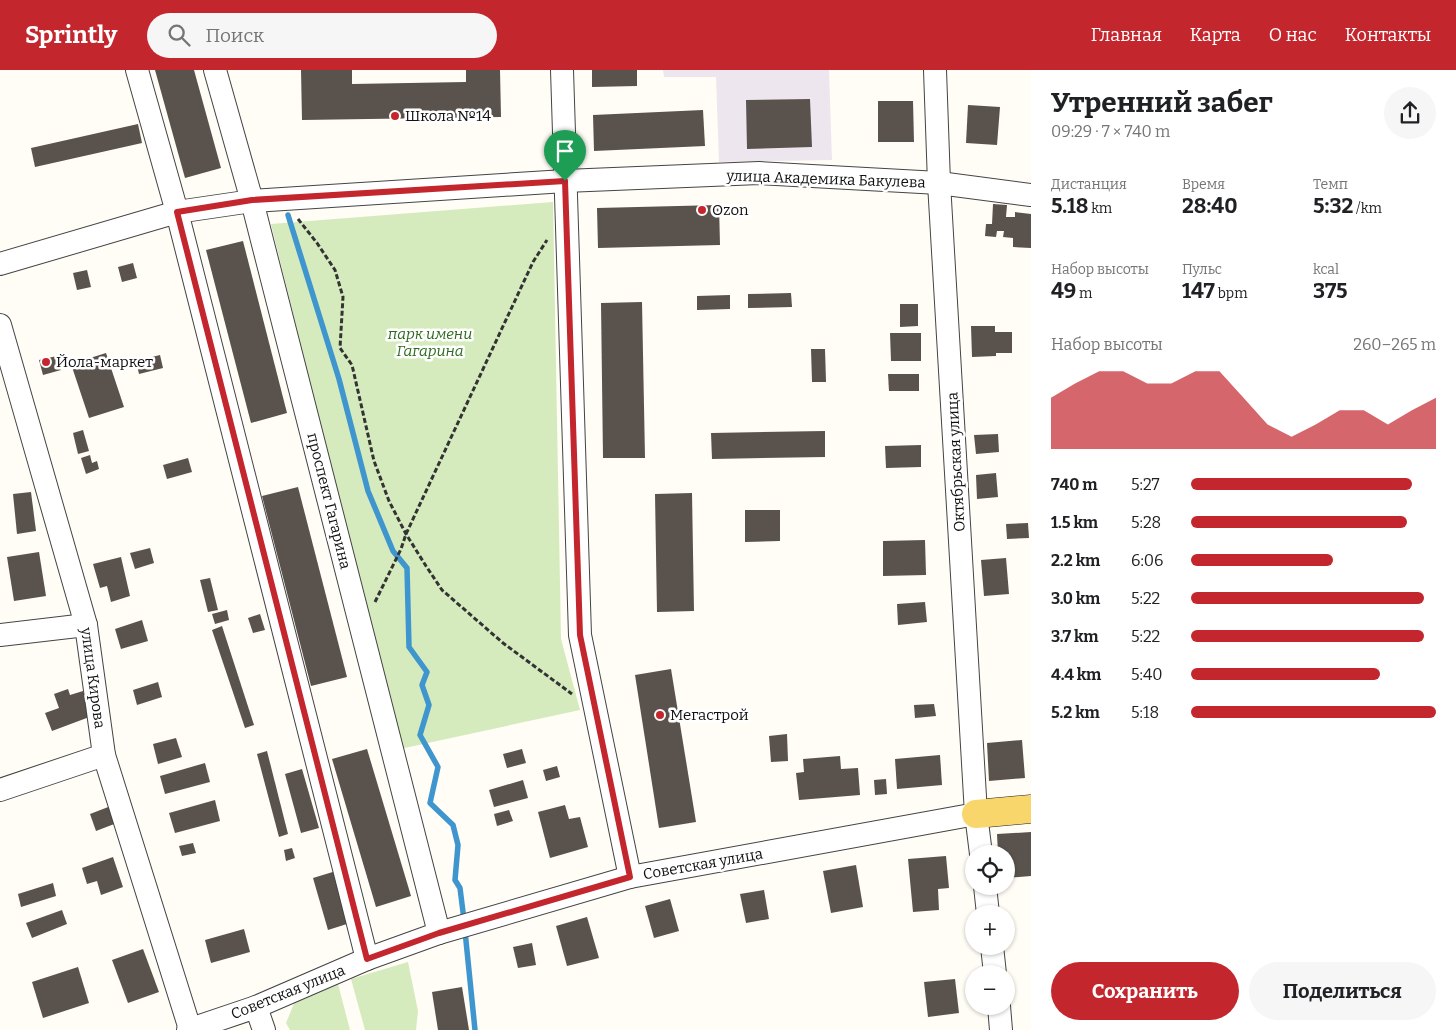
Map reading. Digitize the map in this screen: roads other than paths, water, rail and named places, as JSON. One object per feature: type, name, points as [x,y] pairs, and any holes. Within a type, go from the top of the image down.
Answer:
[{"type":"main road","name":"Советская улица","points":[[976,814],[1031,809]]},
{"type":"street","points":[[137,70],[177,212],[367,959]]},
{"type":"street","name":"проспект Гагарина","points":[[215,70],[252,200],[445,931]]},
{"type":"street","points":[[562,70],[580,635],[630,877]]},
{"type":"street","name":"Октябрьская улица","points":[[935,70],[939,183],[976,814],[980,845]]},
{"type":"street","name":"улица Академика Бакулева","points":[[0,264],[177,212],[252,200],[565,181],[759,173],[939,183],[1031,195]]},
{"type":"street","name":"улица Кирова","points":[[0,325],[86,625],[104,755],[189,1030]]},
{"type":"street","points":[[0,635],[86,625]]},
{"type":"street","points":[[0,790],[104,755]]},
{"type":"street","name":"Советская улица","points":[[189,1030],[256,1007],[367,959],[445,931],[630,877],[976,814]]},
{"type":"street","points":[[256,1007],[264,1030]]},
{"type":"street","points":[[999,1015],[1001,1030]]},
{"type":"waterway","points":[[288,215],[339,379],[368,491],[393,551],[407,568],[409,647],[427,672],[422,685],[429,705],[420,735],[438,767],[430,803],[453,825],[458,845],[455,880],[460,888],[464,920]]},
{"type":"waterway","points":[[465,931],[475,1030]]},
{"type":"place","name":"Школа №14","points":[[395,116]]},
{"type":"place","name":"Ozon","points":[[702,210]]},
{"type":"place","name":"Йола-маркет","points":[[46,362]]},
{"type":"place","name":"Мегастрой","points":[[660,715]]},
{"type":"park label","name":"парк имени Гагарина","points":[[430,342]]}]
